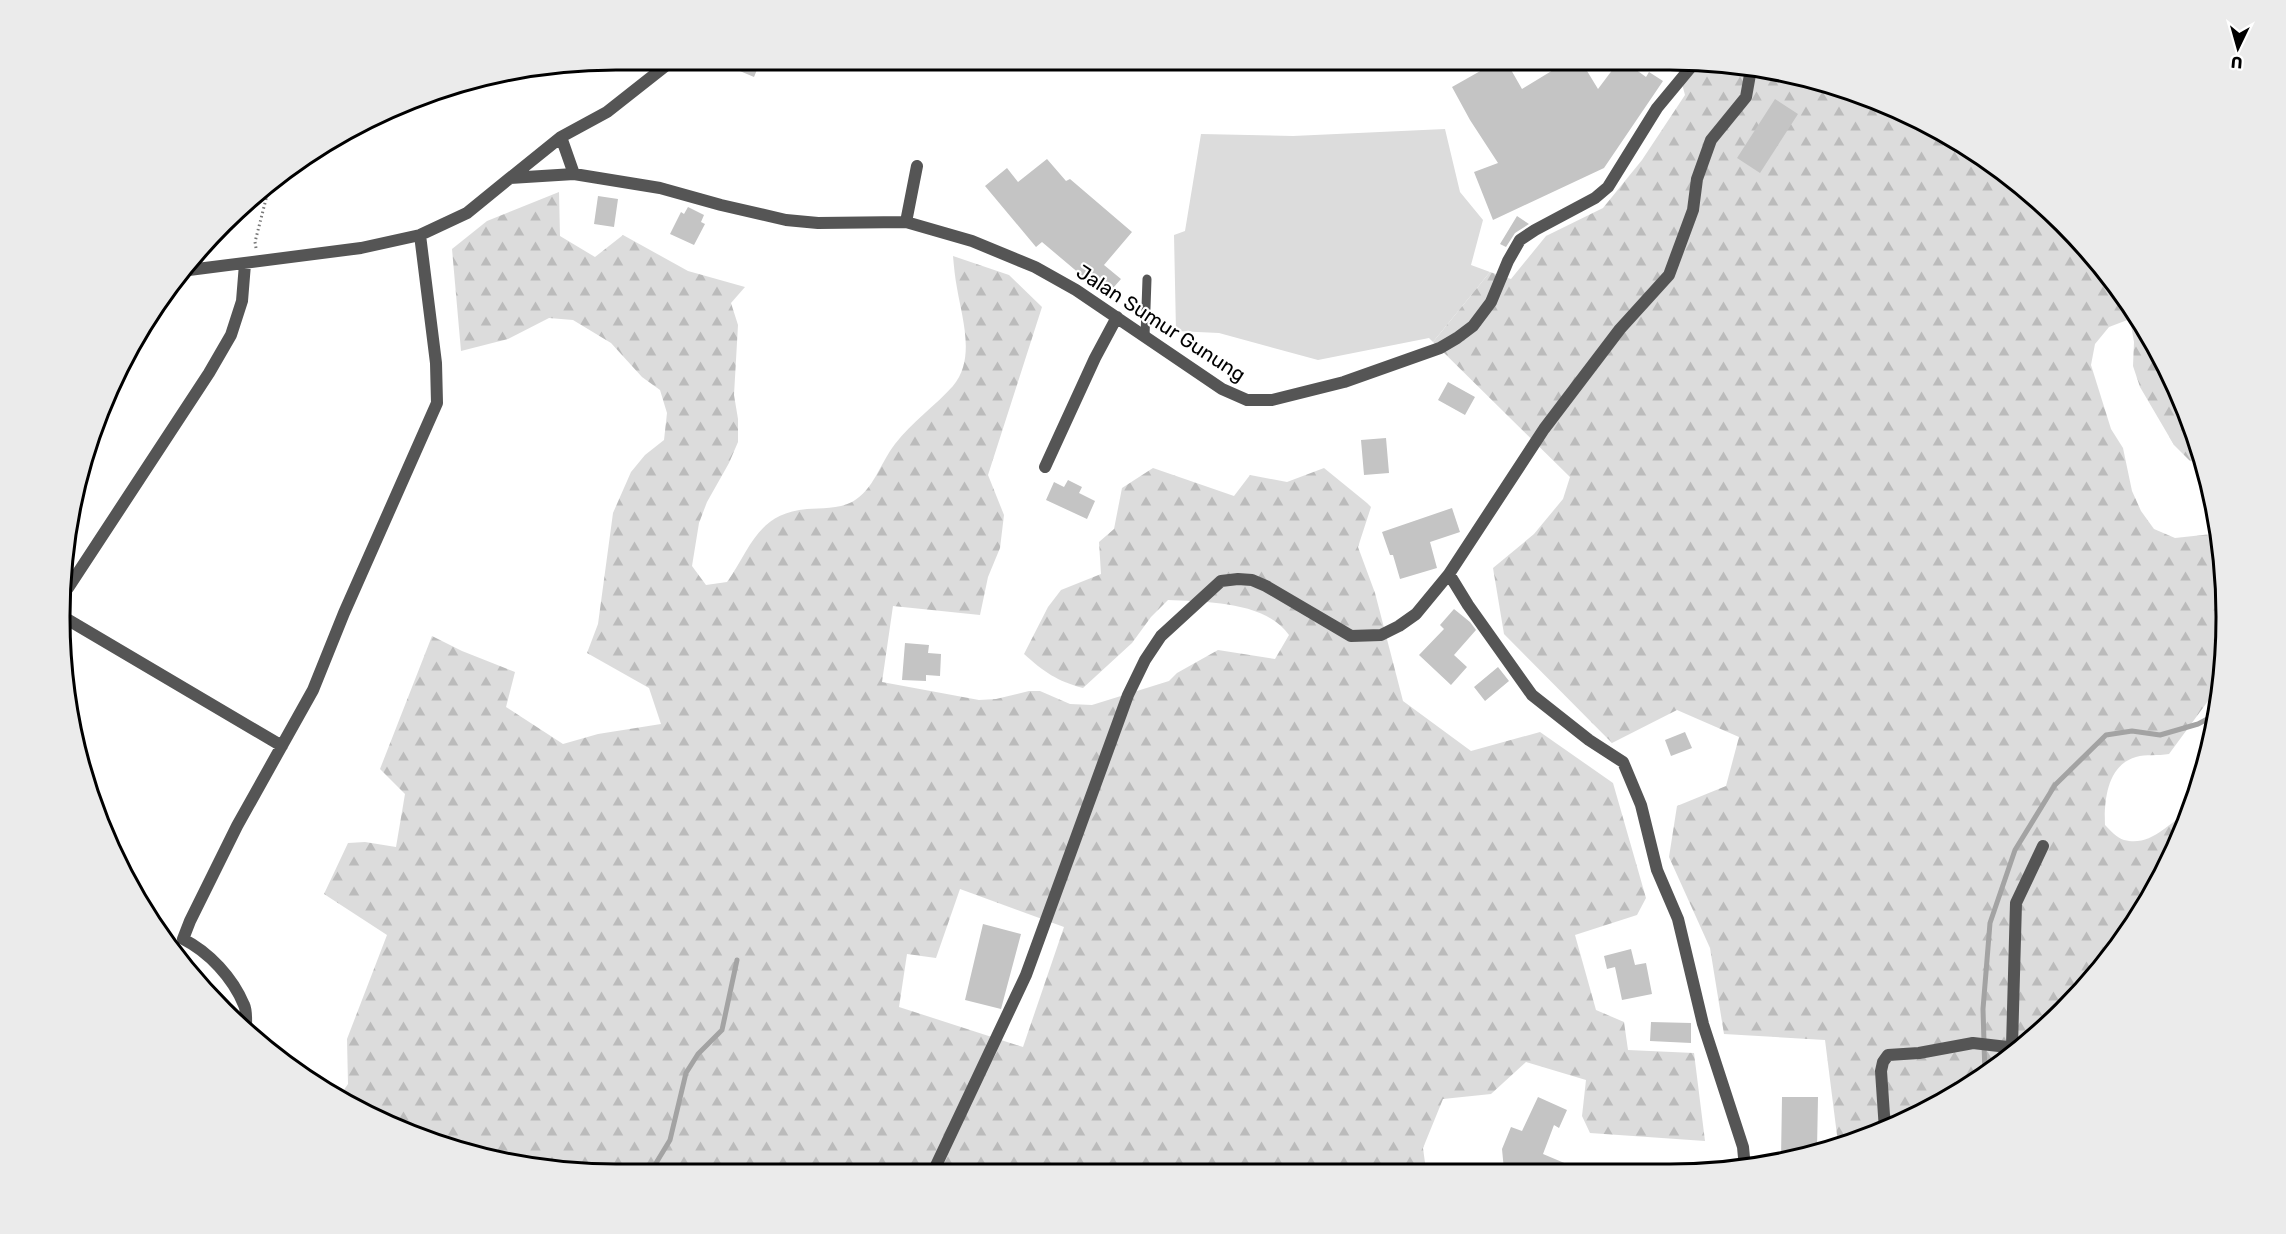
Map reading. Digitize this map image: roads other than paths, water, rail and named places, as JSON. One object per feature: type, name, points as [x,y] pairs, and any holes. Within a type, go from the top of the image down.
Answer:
[{"type":"street","points":[[196,269],[361,248],[420,235],[467,213],[561,137],[607,112],[660,70]]},
{"type":"street","name":"Jalan Sumur Gunung","points":[[510,178],[574,174],[660,188],[786,220],[818,223],[906,222],[972,241],[1035,267],[1076,290],[1222,389],[1247,400],[1272,400],[1344,382],[1440,348],[1473,326],[1491,302],[1508,261],[1520,240],[1608,188],[1657,108],[1688,71]]},
{"type":"street","points":[[937,1164],[1026,975],[1128,695],[1145,660],[1161,636],[1221,581],[1238,579],[1252,580],[1266,586],[1351,636],[1381,635],[1399,627],[1416,614],[1449,574],[1544,429],[1620,329],[1669,275],[1693,210],[1697,179],[1711,140],[1746,97],[1750,77]]},
{"type":"street","points":[[561,137],[574,174]]},
{"type":"street","points":[[906,222],[917,166]]},
{"type":"street","points":[[183,939],[237,826],[313,690],[344,613],[437,403],[435,345],[420,235]]},
{"type":"street","points":[[72,582],[209,373],[231,335],[242,301],[245,264]]},
{"type":"street","points":[[1046,467],[1095,358],[1117,317]]},
{"type":"street","points":[[1449,574],[1467,605],[1532,695],[1589,740],[1623,762],[1641,805],[1658,870],[1678,919],[1703,1024],[1743,1147],[1744,1158]]},
{"type":"street","points":[[70,621],[282,746]]},
{"type":"street","points":[[2014,1041],[2016,903],[2043,846]]},
{"type":"street","points":[[175,939],[183,939],[198,947],[229,978],[245,1007],[245,1017]]},
{"type":"street","points":[[1884,1119],[1881,1071],[1882,1062],[1888,1054],[1919,1053],[1973,1042],[2008,1046]]},
{"type":"lane","points":[[1145,336],[1147,279]]},
{"type":"waterway","points":[[1985,1063],[1983,1009],[1990,923],[2015,850],[2055,785],[2106,735],[2132,731],[2160,735],[2206,720]]},
{"type":"waterway","points":[[655,1164],[670,1140],[686,1073],[698,1054],[722,1030],[737,960]]}]
